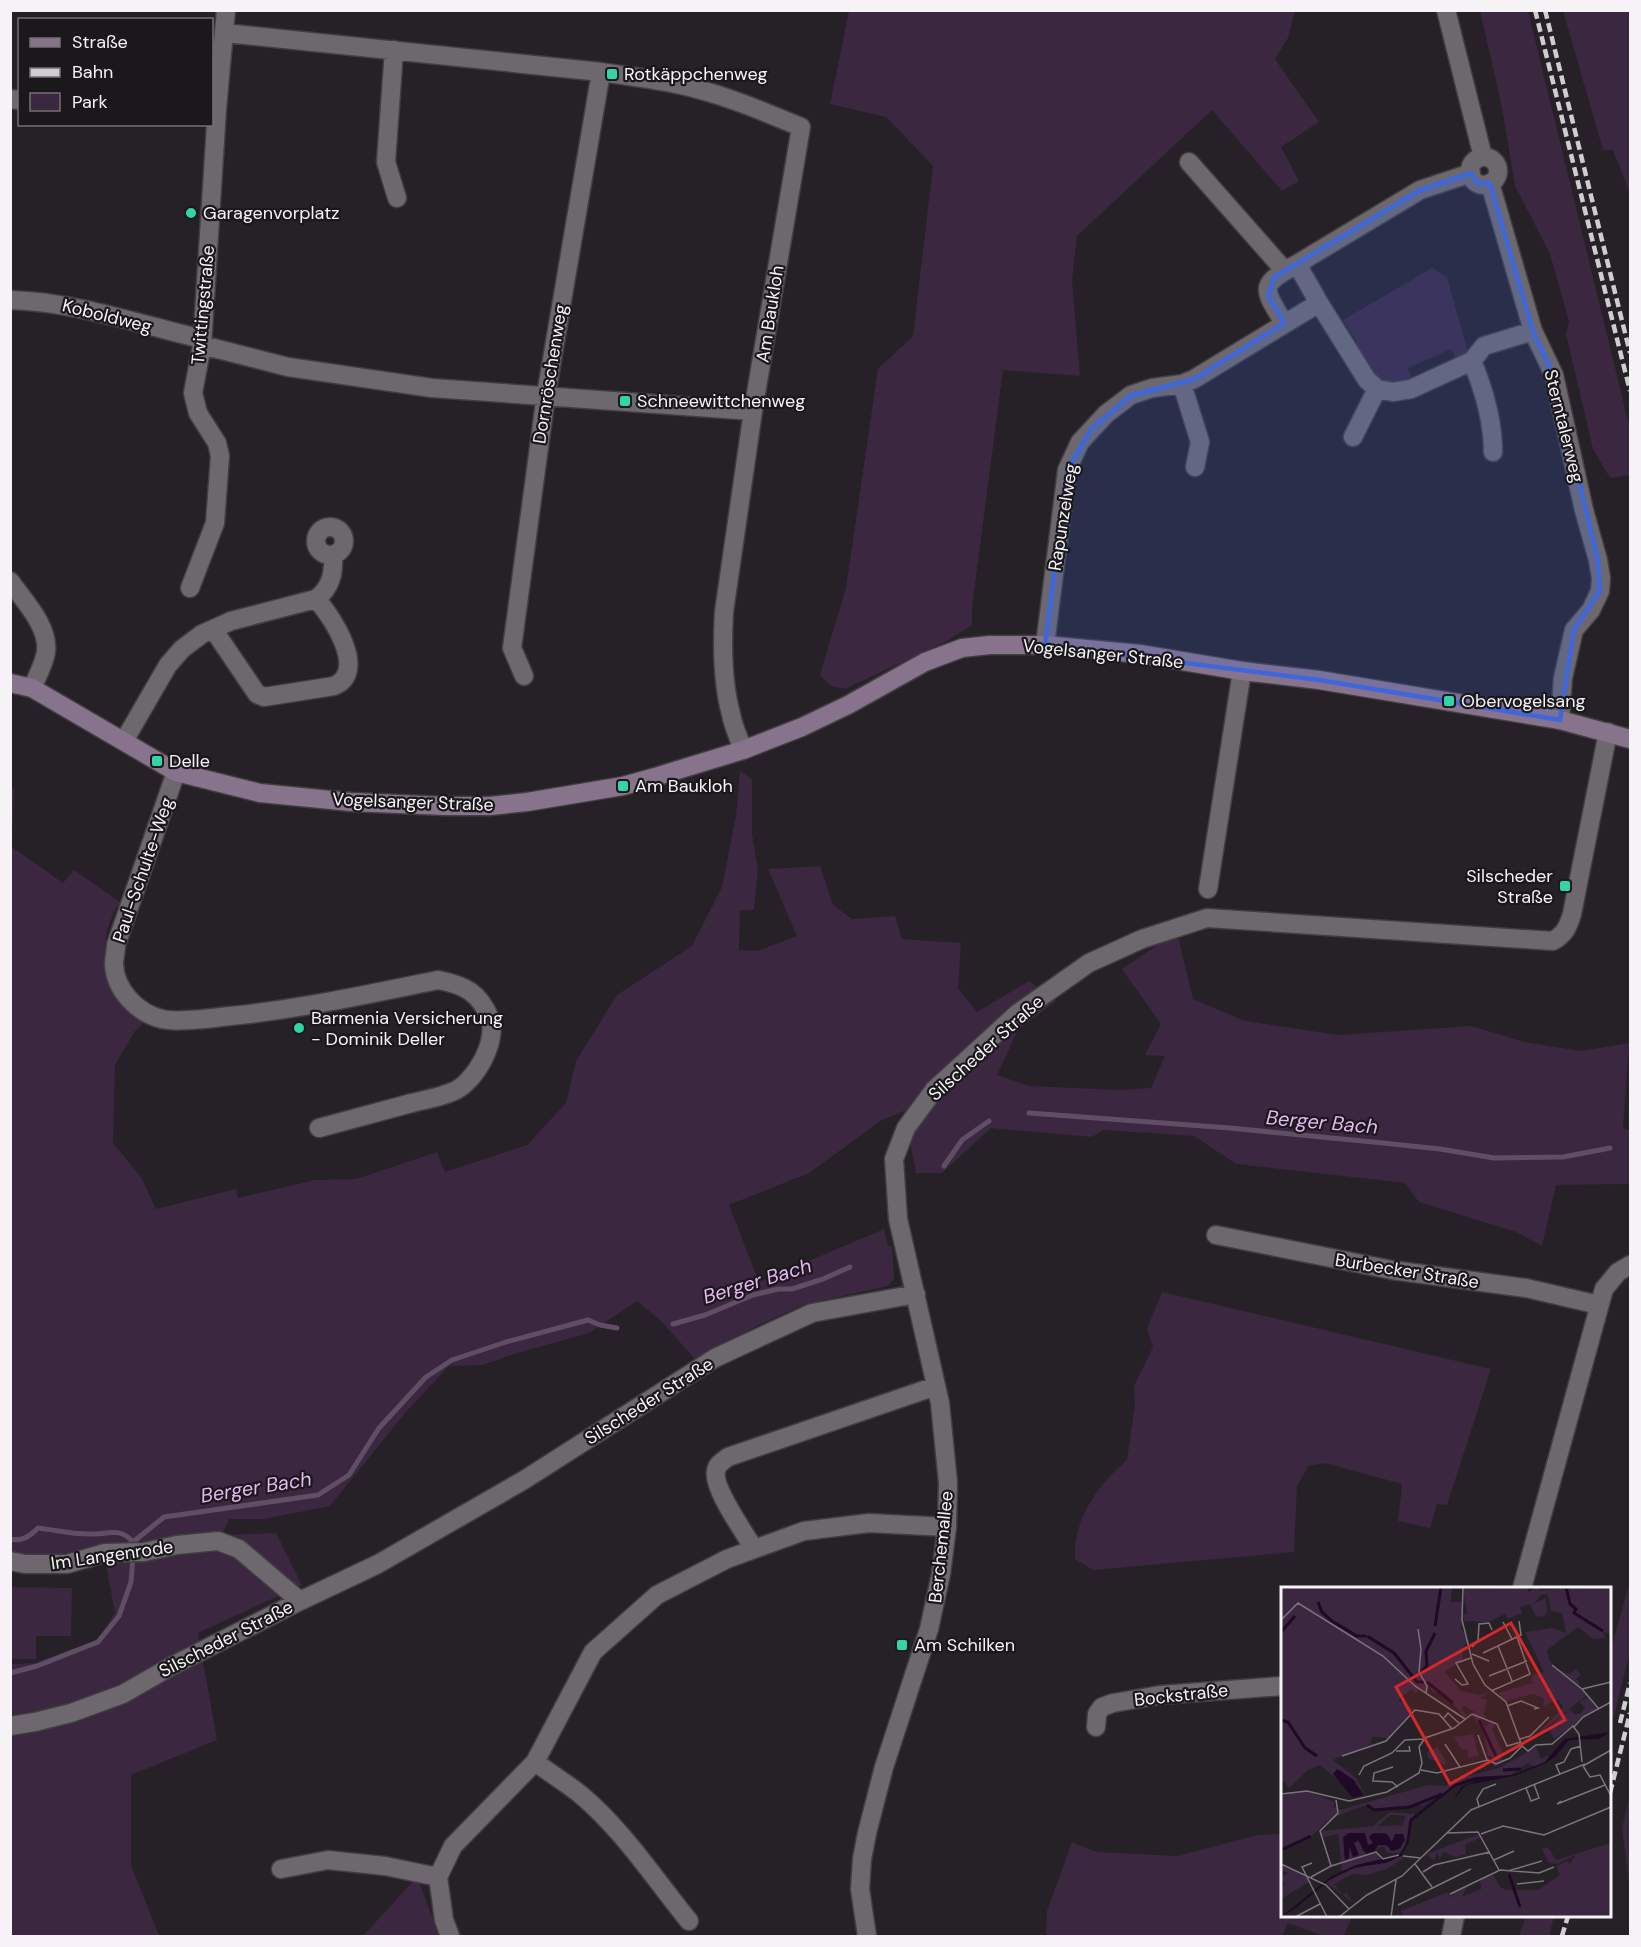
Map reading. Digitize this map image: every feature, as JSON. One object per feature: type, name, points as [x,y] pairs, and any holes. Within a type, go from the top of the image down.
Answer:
[{"type":"street","name":"Twittingstraße","points":[[190,588],[215,523],[220,456],[217,443],[194,404],[193,393],[202,342],[214,109],[226,10]]},
{"type":"street","name":"Sterntalerweg","points":[[1446,10],[1483,158],[1490,159],[1497,167],[1497,175],[1490,183],[1533,331],[1554,375],[1584,510],[1599,560],[1600,591],[1591,610],[1574,630],[1563,678],[1560,720]]},
{"type":"street","points":[[225,33],[601,72]]},
{"type":"street","points":[[394,50],[386,162],[397,198]]},
{"type":"street","name":"Am Baukloh","points":[[601,72],[696,88],[742,103],[801,127],[753,411],[726,596],[723,645],[730,715],[743,750]]},
{"type":"street","name":"Dornröschenweg","points":[[524,676],[512,648],[546,395],[601,72]]},
{"type":"street","points":[[1471,173],[1474,162],[1483,158]]},
{"type":"street","points":[[1189,162],[1291,267],[1319,303],[1367,380],[1377,389],[1393,392],[1411,389],[1472,361],[1484,346],[1533,331]]},
{"type":"street","points":[[1471,173],[1478,183],[1490,183]]},
{"type":"street","points":[[1284,323],[1268,296],[1268,285],[1274,277],[1420,190],[1471,173]]},
{"type":"street","name":"Koboldweg","points":[[10,300],[54,303],[89,310],[202,342]]},
{"type":"street","name":"Rapunzelweg","points":[[1045,645],[1063,491],[1071,458],[1080,442],[1091,429],[1131,395],[1152,388],[1182,384],[1205,373],[1319,303]]},
{"type":"street","points":[[202,342],[288,367],[432,388],[753,411]]},
{"type":"street","points":[[1472,361],[1479,377],[1493,429],[1493,452]]},
{"type":"street","points":[[1182,384],[1200,442],[1195,467]]},
{"type":"street","points":[[1353,437],[1377,389]]},
{"type":"street","points":[[124,741],[168,665],[182,649],[202,633],[231,621],[316,599],[323,593],[334,572],[333,555]]},
{"type":"street","points":[[10,581],[40,624],[46,637],[44,659],[32,688]]},
{"type":"street","points":[[213,629],[257,694],[264,697],[334,686],[340,684],[344,678],[349,669],[348,661],[340,631],[316,599]]},
{"type":"street","name":"Vogelsanger Straße","points":[[10,683],[32,688],[176,772],[260,793],[351,802],[445,806],[490,806],[527,802],[623,786],[743,750],[802,727],[925,662],[962,648],[990,645],[1045,645],[1140,654],[1242,671],[1338,682],[1560,720],[1630,739]]},
{"type":"street","points":[[1208,889],[1242,671]]},
{"type":"street","name":"Silscheder Straße","points":[[10,1726],[71,1713],[123,1694],[300,1601],[378,1564],[524,1480],[715,1359],[812,1313],[916,1294],[898,1219],[894,1159],[906,1128],[934,1090],[1018,1013],[1089,963],[1142,939],[1207,918],[1554,941],[1568,928],[1572,914],[1608,732]]},
{"type":"street","name":"Paul-Schulte-Weg","points":[[176,772],[116,945],[114,964],[117,978],[123,993],[133,1004],[162,1019],[208,1019],[287,1010],[438,980],[471,991],[484,1005],[491,1024],[490,1044],[474,1075],[454,1092],[319,1128]]},
{"type":"street","name":"Burbecker Straße","points":[[1216,1235],[1392,1270],[1526,1288],[1599,1305]]},
{"type":"street","points":[[1522,1587],[1604,1289],[1618,1272],[1630,1265]]},
{"type":"street","name":"Berchemallee","points":[[867,1936],[860,1889],[867,1833],[884,1767],[929,1629],[942,1575],[947,1527],[947,1466],[936,1386],[916,1294]]},
{"type":"street","points":[[754,1549],[718,1488],[716,1472],[719,1464],[728,1457],[936,1386]]},
{"type":"street","points":[[450,1936],[444,1920],[438,1877],[453,1846],[535,1762],[593,1652],[657,1595],[727,1559],[804,1531],[869,1523],[947,1527]]},
{"type":"street","name":"Im Langenrode","points":[[10,1561],[25,1564],[67,1564],[105,1553],[144,1552],[218,1541],[239,1549],[300,1601]]},
{"type":"street","name":"Bockstraße","points":[[1096,1727],[1097,1714],[1102,1707],[1113,1703],[1160,1695],[1281,1686]]},
{"type":"street","points":[[535,1762],[580,1794],[602,1815],[632,1847],[689,1921]]},
{"type":"street","points":[[281,1869],[328,1860],[385,1866],[438,1877]]},
{"type":"street","points":[[1450,1936],[1455,1917]]},
{"type":"highlighted area","points":[[1471,173],[1478,183],[1490,183],[1533,331],[1554,375],[1598,560],[1600,591],[1574,630],[1560,720],[1319,680],[1045,645],[1067,470],[1091,429],[1131,395],[1194,379],[1284,323],[1268,296],[1274,277],[1420,190]]},
{"type":"green space","points":[[849,11],[1295,11],[1288,38],[1275,59],[1319,122],[1281,147],[1299,181],[1282,191],[1212,110],[1077,236],[1072,280],[1080,376],[1003,370],[972,607],[972,625],[949,640],[845,689],[831,686],[820,675],[846,588],[878,369],[913,336],[933,166],[886,117],[830,104]]},
{"type":"green space","points":[[1480,11],[1528,11],[1630,429],[1630,475],[1610,478],[1593,449],[1566,334],[1569,321],[1550,254],[1515,186],[1502,107]]},
{"type":"green space","points":[[1563,11],[1630,11],[1630,194],[1613,150],[1603,150]]},
{"type":"green space","points":[[1432,268],[1447,277],[1468,353],[1457,361],[1451,349],[1408,368],[1413,381],[1402,384],[1384,382],[1365,363],[1354,345],[1357,342],[1343,320]]},
{"type":"green space","points":[[740,771],[752,779],[752,834],[758,870],[754,910],[740,910],[739,950],[757,951],[797,936],[768,869],[820,866],[833,905],[852,919],[895,916],[902,939],[961,943],[958,988],[977,1012],[1029,981],[1056,1001],[1018,1030],[997,1075],[1029,1086],[1120,1090],[1151,1088],[1165,1056],[1145,1055],[1161,1024],[1122,969],[1177,932],[1193,999],[1245,1021],[1338,1035],[1471,1026],[1525,1042],[1581,1051],[1629,1043],[1623,1128],[1630,1130],[1630,1184],[1556,1185],[1542,1246],[1516,1232],[1419,1202],[1405,1183],[1236,1164],[1194,1136],[1103,1130],[1092,1137],[991,1128],[942,1173],[916,1173],[904,1111],[882,1120],[809,1173],[729,1205],[759,1282],[884,1229],[888,1246],[892,1246],[894,1279],[888,1286],[806,1304],[760,1324],[696,1360],[660,1320],[637,1301],[589,1333],[483,1365],[449,1366],[405,1413],[330,1506],[264,1519],[229,1519],[222,1535],[276,1533],[302,1585],[198,1633],[217,1740],[131,1775],[131,1865],[159,1936],[11,1936],[10,1664],[34,1663],[97,1640],[115,1613],[103,1549],[73,1557],[11,1557],[11,789],[14,789],[12,847],[63,883],[74,870],[123,904],[116,907],[107,930],[105,951],[149,1018],[135,1031],[115,1065],[113,1143],[141,1177],[156,1209],[236,1189],[238,1198],[315,1180],[356,1179],[437,1152],[445,1172],[527,1145],[566,1103],[576,1061],[617,995],[692,946],[722,887],[736,816]]},
{"type":"green space","points":[[1162,1292],[1491,1369],[1447,1505],[1437,1504],[1430,1528],[1398,1521],[1402,1484],[1325,1463],[1309,1466],[1297,1486],[1294,1552],[1093,1570],[1075,1559],[1078,1531],[1089,1504],[1097,1491],[1127,1460],[1135,1404],[1134,1386],[1153,1347],[1147,1329]]},
{"type":"green space","points":[[1630,1581],[1630,1652],[1611,1727],[1611,1649]]},
{"type":"green space","points":[[11,1587],[72,1588],[71,1636],[36,1636],[36,1659],[11,1659]]},
{"type":"green space","points":[[1630,1795],[1630,1891],[1622,1828]]},
{"type":"green space","points":[[1281,1834],[1281,1917],[1352,1917],[1344,1936],[1323,1936],[1288,1923],[1282,1936],[1049,1936],[1046,1934],[1047,1911],[1072,1842],[1097,1852],[1177,1856],[1258,1835]]},
{"type":"green space","points":[[417,1877],[440,1936],[363,1936]]},
{"type":"green space","points":[[1526,1917],[1554,1917],[1549,1936],[1519,1936]]},
{"type":"waterway","name":"Berger Bach","points":[[1029,1113],[1230,1128],[1440,1149],[1494,1158],[1563,1157],[1610,1148]]},
{"type":"waterway","name":"Berger Bach","points":[[944,1166],[962,1140],[989,1121]]},
{"type":"waterway","name":"Berger Bach","points":[[673,1324],[705,1315],[753,1295],[778,1289],[792,1289],[850,1267]]},
{"type":"waterway","name":"Berger Bach","points":[[10,1539],[26,1538],[38,1528],[83,1534],[112,1532],[123,1534],[133,1542],[164,1517],[318,1495],[349,1475],[379,1428],[426,1377],[452,1360],[506,1342],[588,1320],[617,1328]]},
{"type":"waterway","name":"Berger Bach","points":[[10,1673],[37,1666],[98,1642],[119,1616],[131,1582],[133,1557]]},
{"type":"railway","points":[[1535,10],[1630,391]]},
{"type":"railway","points":[[1545,10],[1630,353]]},
{"type":"railway","points":[[1620,1723],[1630,1683]]},
{"type":"railway","points":[[1611,1789],[1630,1713]]},
{"type":"railway","points":[[1562,1936],[1568,1917]]},
{"type":"place","name":"Rotkäppchenweg","points":[[612,74]]},
{"type":"place","name":"Garagenvorplatz","points":[[191,213]]},
{"type":"place","name":"Schneewittchenweg","points":[[625,401]]},
{"type":"place","name":"Obervogelsang","points":[[1449,701]]},
{"type":"place","name":"Delle","points":[[157,761]]},
{"type":"place","name":"Am Baukloh","points":[[623,786]]},
{"type":"place","name":"Silscheder Straße","points":[[1565,886]]},
{"type":"place","name":"Barmenia Versicherung - Dominik Deller","points":[[299,1028]]},
{"type":"place","name":"Am Schilken","points":[[902,1645]]}]
